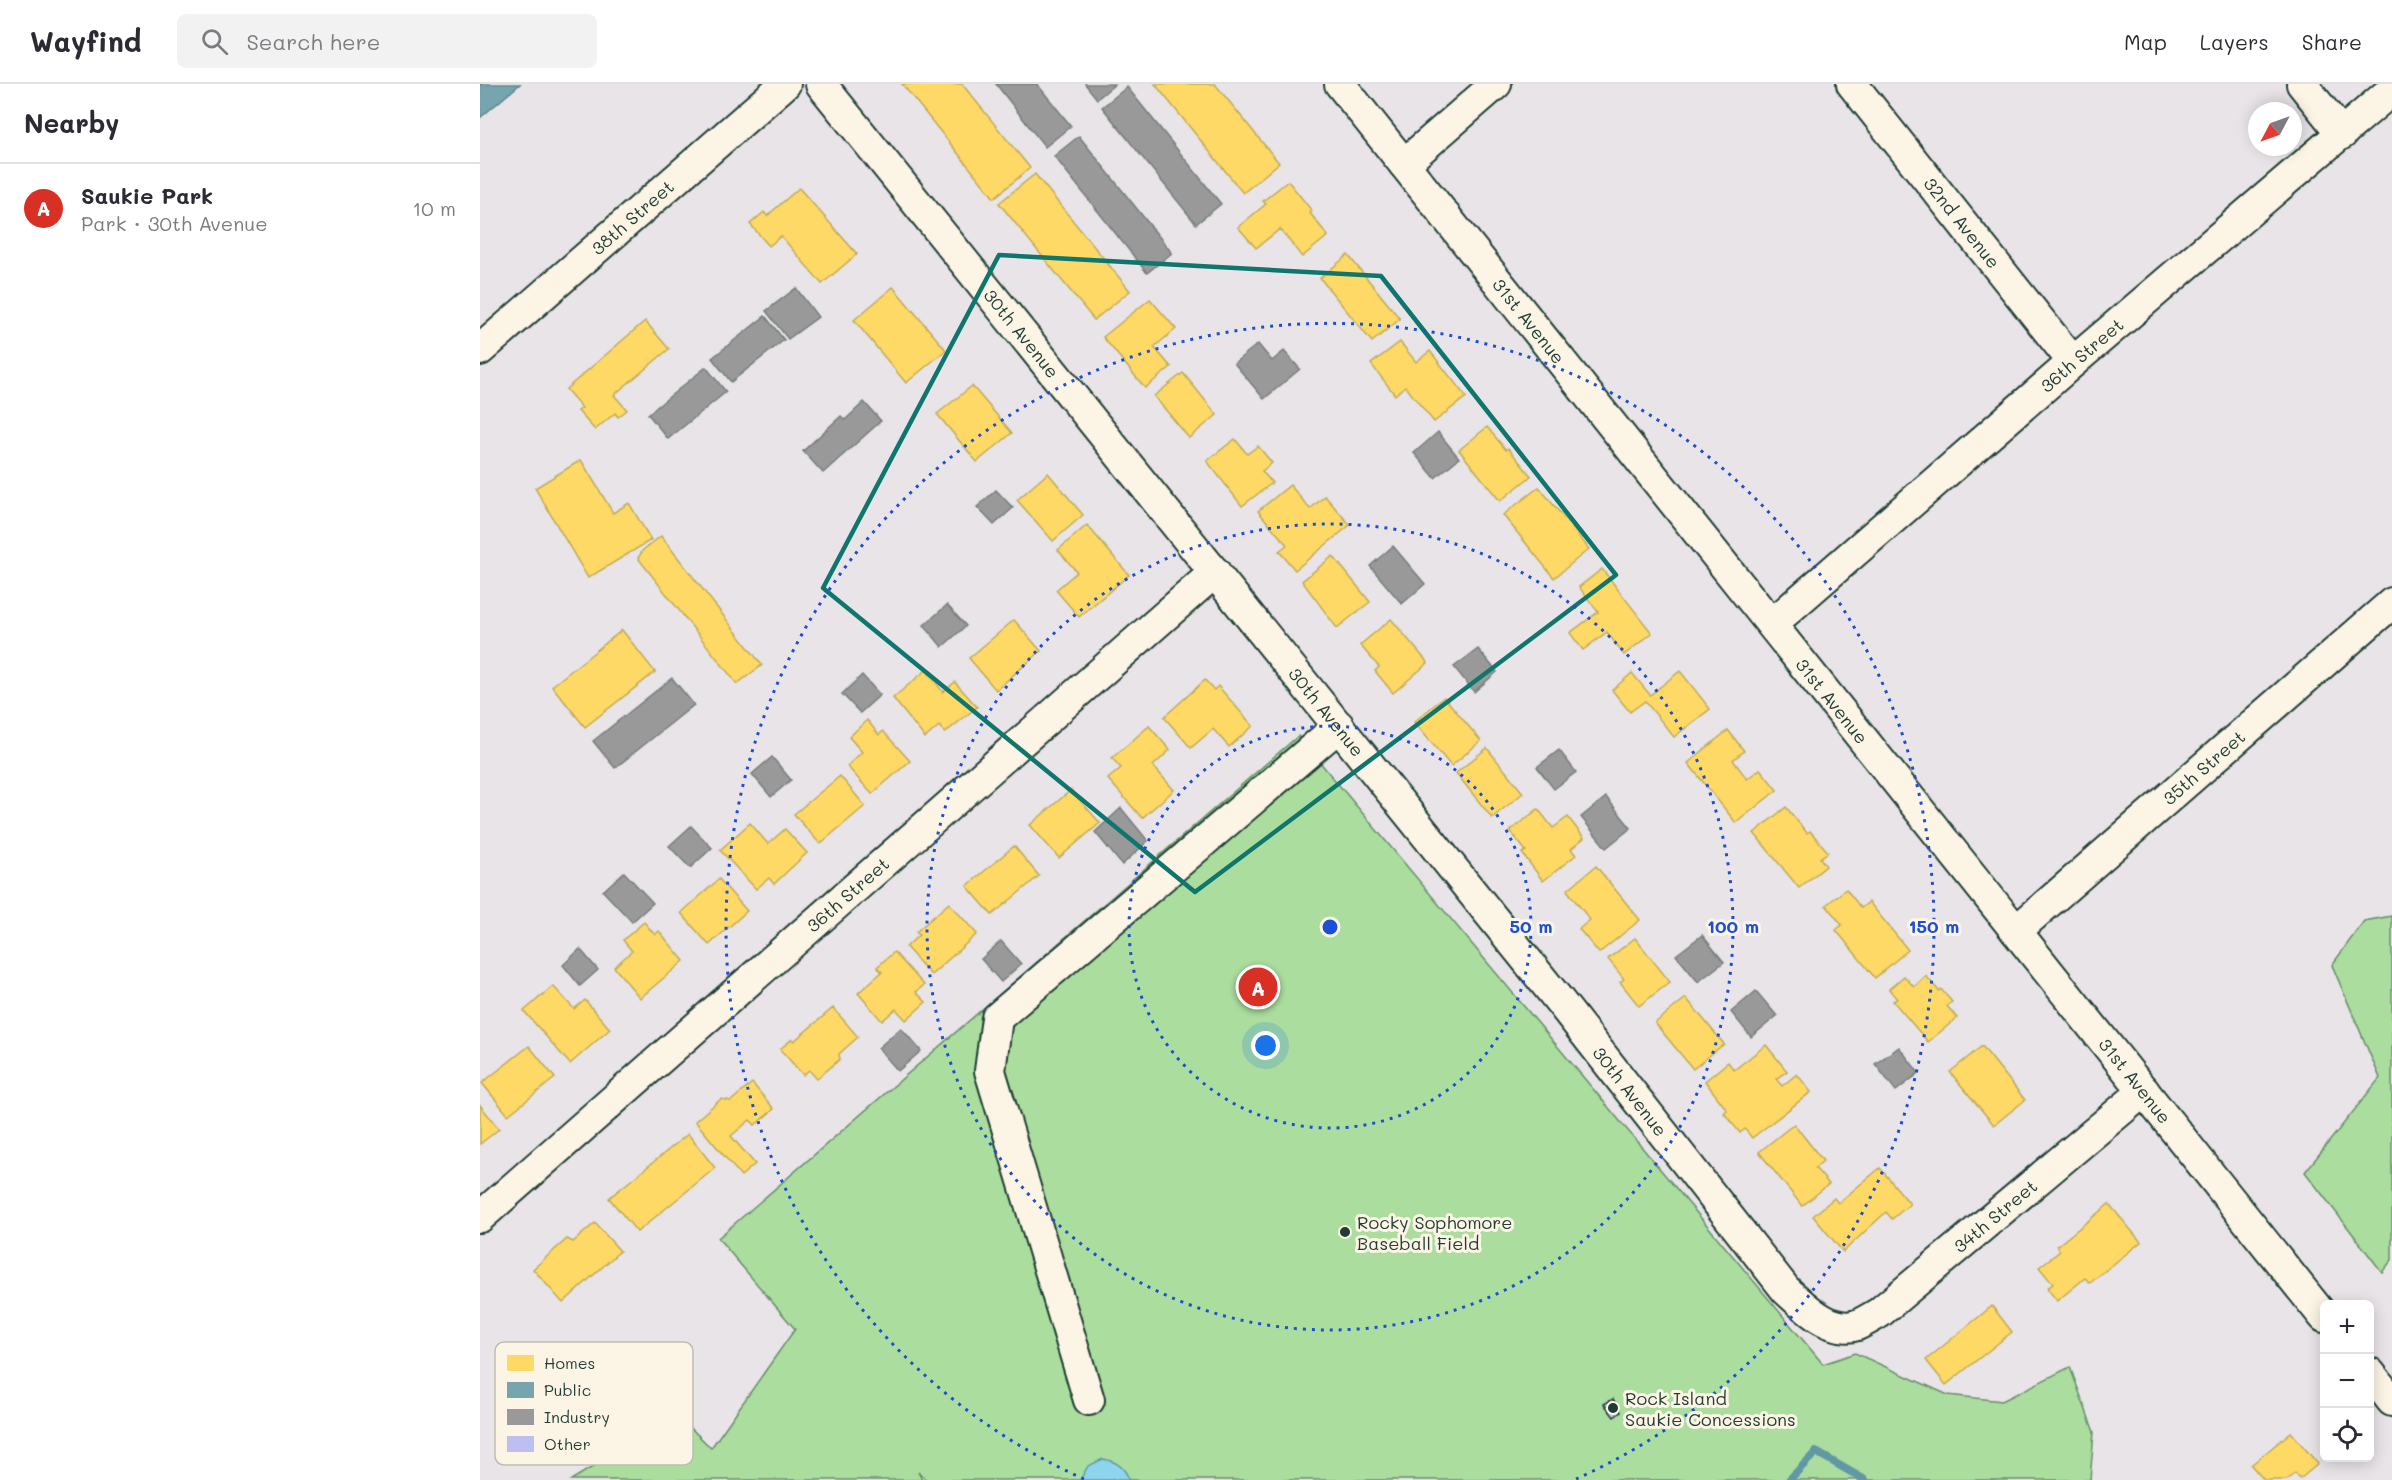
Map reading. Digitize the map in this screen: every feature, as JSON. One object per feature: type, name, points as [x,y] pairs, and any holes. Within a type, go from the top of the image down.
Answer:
[{"type":"street","name":"38th Street","points":[[480,350],[785,84]]},
{"type":"street","name":"30th Avenue","points":[[821,84],[1558,999],[1786,1290],[1806,1308],[1839,1327]]},
{"type":"street","name":"31st Avenue","points":[[1340,84],[2320,1311]]},
{"type":"street","points":[[1404,164],[1496,84]]},
{"type":"street","name":"32nd Avenue","points":[[1852,84],[2073,362]]},
{"type":"street","points":[[2302,84],[2342,134]]},
{"type":"street","name":"36th Street","points":[[1772,624],[2073,362],[2392,90]]},
{"type":"street","name":"36th Street","points":[[480,1217],[1215,572]]},
{"type":"street","name":"35th Street","points":[[2016,931],[2392,603]]},
{"type":"street","points":[[1089,1400],[990,1071],[997,1018],[1339,726]]},
{"type":"street","name":"34th Street","points":[[1839,1327],[1856,1325],[1879,1313],[2144,1091]]},
{"type":"street","points":[[2374,1378],[2392,1401]]},
{"type":"highlighted area","points":[[999,255],[1381,276],[1616,575],[1195,892],[823,588]]},
{"type":"green space","points":[[1298,736],[1823,1364],[1855,1353],[1948,1395],[2002,1401],[2070,1367],[2094,1432],[2090,1480],[926,1480],[918,1472],[922,1480],[571,1480],[596,1465],[693,1465],[693,1430],[711,1448],[795,1329],[718,1238]]},
{"type":"green space","points":[[2392,916],[2392,1260],[2382,1272],[2305,1172],[2380,1078],[2332,965],[2364,921]]},
{"type":"water","points":[[1103,1459],[1119,1465],[1129,1480],[1080,1480],[1088,1466]]},
{"type":"building: Homes","points":[[902,84],[962,84],[1030,168],[994,198]]},
{"type":"building: Homes","points":[[1155,84],[1215,84],[1279,163],[1243,193]]},
{"type":"building: Homes","points":[[1035,174],[1130,291],[1094,320],[999,203]]},
{"type":"building: Homes","points":[[1288,181],[1328,236],[1302,257],[1280,229],[1256,248],[1238,227],[1266,204],[1263,201]]},
{"type":"building: Homes","points":[[799,188],[857,254],[822,284],[781,236],[769,246],[750,224],[764,212],[767,216]]},
{"type":"building: Homes","points":[[1348,255],[1400,319],[1372,342],[1320,278]]},
{"type":"building: Homes","points":[[893,287],[946,350],[906,383],[854,320]]},
{"type":"building: Homes","points":[[1150,299],[1176,329],[1154,347],[1171,367],[1145,388],[1103,337]]},
{"type":"building: Homes","points":[[645,321],[669,349],[614,395],[627,410],[618,417],[615,413],[595,430],[578,411],[582,408],[566,389]]},
{"type":"building: Homes","points":[[1400,342],[1416,362],[1430,351],[1466,397],[1434,422],[1405,386],[1395,395],[1371,364]]},
{"type":"building: Homes","points":[[1183,373],[1217,415],[1189,438],[1154,396]]},
{"type":"building: Homes","points":[[972,386],[1012,433],[977,462],[937,414]]},
{"type":"building: Homes","points":[[1487,427],[1531,476],[1500,501],[1459,450]]},
{"type":"building: Homes","points":[[1235,439],[1247,454],[1258,446],[1272,463],[1262,471],[1272,483],[1242,506],[1207,461]]},
{"type":"building: Homes","points":[[581,460],[613,513],[629,503],[651,540],[588,578],[535,488]]},
{"type":"building: Homes","points":[[1048,473],[1083,515],[1053,541],[1017,500]]},
{"type":"building: Homes","points":[[1290,485],[1310,509],[1325,496],[1350,525],[1295,570],[1279,551],[1287,545],[1258,511]]},
{"type":"building: Homes","points":[[1539,487],[1589,549],[1554,578],[1503,515]]},
{"type":"building: Homes","points":[[1087,525],[1129,575],[1079,617],[1056,590],[1077,572],[1058,550]]},
{"type":"building: Homes","points":[[661,536],[762,665],[737,684],[638,558],[643,550]]},
{"type":"building: Homes","points":[[1333,556],[1370,602],[1337,628],[1302,581]]},
{"type":"building: Homes","points":[[1602,569],[1652,633],[1624,655],[1607,632],[1583,650],[1570,633],[1598,612],[1579,587]]},
{"type":"building: Homes","points":[[1391,619],[1428,663],[1393,693],[1375,671],[1379,667],[1360,645]]},
{"type":"building: Homes","points":[[1014,620],[1041,651],[996,690],[969,658]]},
{"type":"building: Homes","points":[[622,630],[655,672],[585,727],[552,686]]},
{"type":"building: Homes","points":[[926,670],[943,692],[955,682],[977,707],[945,733],[939,726],[925,738],[893,698]]},
{"type":"building: Homes","points":[[1680,671],[1710,709],[1674,737],[1645,701],[1630,712],[1612,690],[1632,673],[1650,695]]},
{"type":"building: Homes","points":[[1205,680],[1214,690],[1218,686],[1253,726],[1229,747],[1213,729],[1191,748],[1164,717]]},
{"type":"building: Homes","points":[[1444,697],[1481,741],[1451,766],[1414,722]]},
{"type":"building: Homes","points":[[867,720],[879,735],[883,731],[910,761],[872,794],[847,766],[862,752],[849,737]]},
{"type":"building: Homes","points":[[1149,726],[1170,750],[1153,766],[1174,790],[1142,818],[1108,779],[1121,768],[1112,758]]},
{"type":"building: Homes","points":[[1728,730],[1744,751],[1733,760],[1747,779],[1760,769],[1777,790],[1736,823],[1688,763]]},
{"type":"building: Homes","points":[[1487,748],[1523,793],[1492,818],[1456,773]]},
{"type":"building: Homes","points":[[840,776],[865,806],[820,844],[794,814]]},
{"type":"building: Homes","points":[[1071,790],[1100,823],[1059,858],[1030,825]]},
{"type":"building: Homes","points":[[1786,807],[1807,833],[1810,831],[1828,852],[1820,858],[1826,866],[1799,888],[1754,833]]},
{"type":"building: Homes","points":[[1538,809],[1553,828],[1568,817],[1584,838],[1571,849],[1576,855],[1543,881],[1522,853],[1526,851],[1510,831]]},
{"type":"building: Homes","points":[[750,823],[768,844],[785,829],[807,853],[774,884],[769,878],[756,889],[720,850]]},
{"type":"building: Homes","points":[[1014,846],[1039,876],[992,915],[967,886]]},
{"type":"building: Homes","points":[[1596,866],[1640,920],[1599,953],[1579,929],[1590,920],[1567,890]]},
{"type":"building: Homes","points":[[719,879],[747,911],[709,945],[681,913]]},
{"type":"building: Homes","points":[[1846,889],[1861,908],[1869,902],[1908,950],[1875,978],[1836,930],[1842,925],[1826,905]]},
{"type":"building: Homes","points":[[949,903],[977,934],[931,975],[906,947],[919,935],[916,932]]},
{"type":"building: Homes","points":[[644,922],[655,935],[659,931],[684,961],[640,998],[614,967],[632,951],[623,940]]},
{"type":"building: Homes","points":[[1635,938],[1670,982],[1639,1006],[1620,982],[1624,979],[1608,959]]},
{"type":"building: Homes","points":[[894,952],[924,985],[916,992],[926,1002],[906,1020],[896,1009],[882,1021],[858,993],[882,972],[877,967]]},
{"type":"building: Homes","points":[[1904,976],[1914,987],[1926,976],[1952,1002],[1947,1006],[1957,1018],[1928,1042],[1893,1001],[1897,999],[1889,989]]},
{"type":"building: Homes","points":[[553,986],[574,1009],[585,1000],[610,1029],[570,1064],[524,1011]]},
{"type":"building: Homes","points":[[1686,998],[1724,1044],[1693,1069],[1655,1023]]},
{"type":"building: Homes","points":[[833,1008],[858,1037],[839,1054],[840,1059],[817,1079],[809,1070],[803,1075],[780,1049],[792,1039],[794,1041]]},
{"type":"building: Homes","points":[[1766,1045],[1787,1071],[1776,1079],[1782,1086],[1797,1074],[1811,1092],[1752,1138],[1745,1129],[1740,1133],[1724,1113],[1727,1110],[1705,1081],[1728,1062],[1734,1070]]},
{"type":"building: Homes","points":[[529,1046],[555,1078],[508,1115],[482,1083]]},
{"type":"building: Homes","points":[[1982,1046],[2025,1100],[1994,1125],[1950,1072]]},
{"type":"building: Homes","points":[[752,1083],[774,1109],[755,1125],[750,1120],[731,1136],[755,1164],[741,1176],[695,1121],[721,1099],[731,1101]]},
{"type":"building: Homes","points":[[480,1105],[499,1129],[480,1144]]},
{"type":"building: Homes","points":[[1794,1124],[1823,1161],[1815,1168],[1829,1184],[1802,1206],[1759,1152]]},
{"type":"building: Homes","points":[[688,1134],[715,1168],[637,1232],[609,1198]]},
{"type":"building: Homes","points":[[1880,1168],[1910,1204],[1892,1219],[1886,1212],[1843,1252],[1813,1216],[1834,1198],[1838,1203]]},
{"type":"building: Homes","points":[[2109,1204],[2141,1242],[2090,1283],[2085,1278],[2057,1301],[2047,1288],[2053,1284],[2039,1267],[2060,1251],[2057,1246]]},
{"type":"building: Homes","points":[[595,1223],[620,1251],[563,1303],[533,1269],[567,1239],[573,1242]]},
{"type":"building: Homes","points":[[1992,1306],[2012,1332],[1946,1385],[1926,1360]]},
{"type":"building: Homes","points":[[2291,1432],[2318,1464],[2300,1479],[2295,1473],[2287,1480],[2264,1480],[2251,1465]]},
{"type":"building: Public","points":[[480,84],[520,84],[480,118]]},
{"type":"building: Industry","points":[[996,84],[1037,84],[1071,126],[1045,147]]},
{"type":"building: Industry","points":[[1085,84],[1115,84],[1097,99]]},
{"type":"building: Industry","points":[[1127,87],[1221,204],[1196,224],[1102,107]]},
{"type":"building: Industry","points":[[1079,136],[1172,253],[1147,273],[1054,156]]},
{"type":"building: Industry","points":[[796,288],[818,317],[788,339],[766,311]]},
{"type":"building: Industry","points":[[765,316],[784,340],[731,382],[712,358]]},
{"type":"building: Industry","points":[[1258,344],[1272,361],[1284,351],[1300,369],[1264,399],[1234,363]]},
{"type":"building: Industry","points":[[706,367],[726,392],[668,439],[648,414]]},
{"type":"building: Industry","points":[[864,402],[881,421],[823,473],[803,451],[841,416],[845,420]]},
{"type":"building: Industry","points":[[1438,432],[1459,458],[1435,478],[1414,453]]},
{"type":"building: Industry","points":[[996,490],[1013,508],[994,525],[977,507]]},
{"type":"building: Industry","points":[[1393,546],[1425,584],[1402,604],[1370,566]]},
{"type":"building: Industry","points":[[947,605],[966,626],[942,647],[924,625]]},
{"type":"building: Industry","points":[[1478,649],[1497,672],[1474,692],[1454,667]]},
{"type":"building: Industry","points":[[862,675],[880,695],[860,713],[842,694]]},
{"type":"building: Industry","points":[[672,678],[694,705],[615,768],[593,741]]},
{"type":"building: Industry","points":[[1559,750],[1576,772],[1554,789],[1537,767]]},
{"type":"building: Industry","points":[[772,757],[791,780],[771,797],[752,774]]},
{"type":"building: Industry","points":[[1606,797],[1631,828],[1606,848],[1581,817]]},
{"type":"building: Industry","points":[[1121,808],[1148,841],[1122,865],[1095,832]]},
{"type":"building: Industry","points":[[691,826],[712,848],[690,868],[669,846]]},
{"type":"building: Industry","points":[[624,872],[653,903],[632,922],[603,891]]},
{"type":"building: Industry","points":[[1702,935],[1724,962],[1698,982],[1676,955]]},
{"type":"building: Industry","points":[[1001,941],[1021,964],[1001,982],[981,959]]},
{"type":"building: Industry","points":[[580,949],[598,970],[580,986],[563,965]]},
{"type":"building: Industry","points":[[1756,991],[1777,1016],[1751,1037],[1731,1012]]},
{"type":"building: Industry","points":[[901,1028],[921,1051],[898,1071],[878,1048]]},
{"type":"building: Industry","points":[[1899,1047],[1919,1073],[1896,1091],[1875,1064]]},
{"type":"building: Other","name":"Rock Island Saukie Concessions","points":[[1613,1399],[1621,1412],[1614,1417],[1604,1404]]},
{"type":"waterway","points":[[1789,1480],[1816,1452],[1865,1480]]},
{"type":"place","name":"Saukie Park","points":[[1258,987]]},
{"type":"place","name":"Rocky Sophomore Baseball Field","points":[[1345,1232]]},
{"type":"place","name":"Rock Island Saukie Concessions","points":[[1613,1408]]}]
